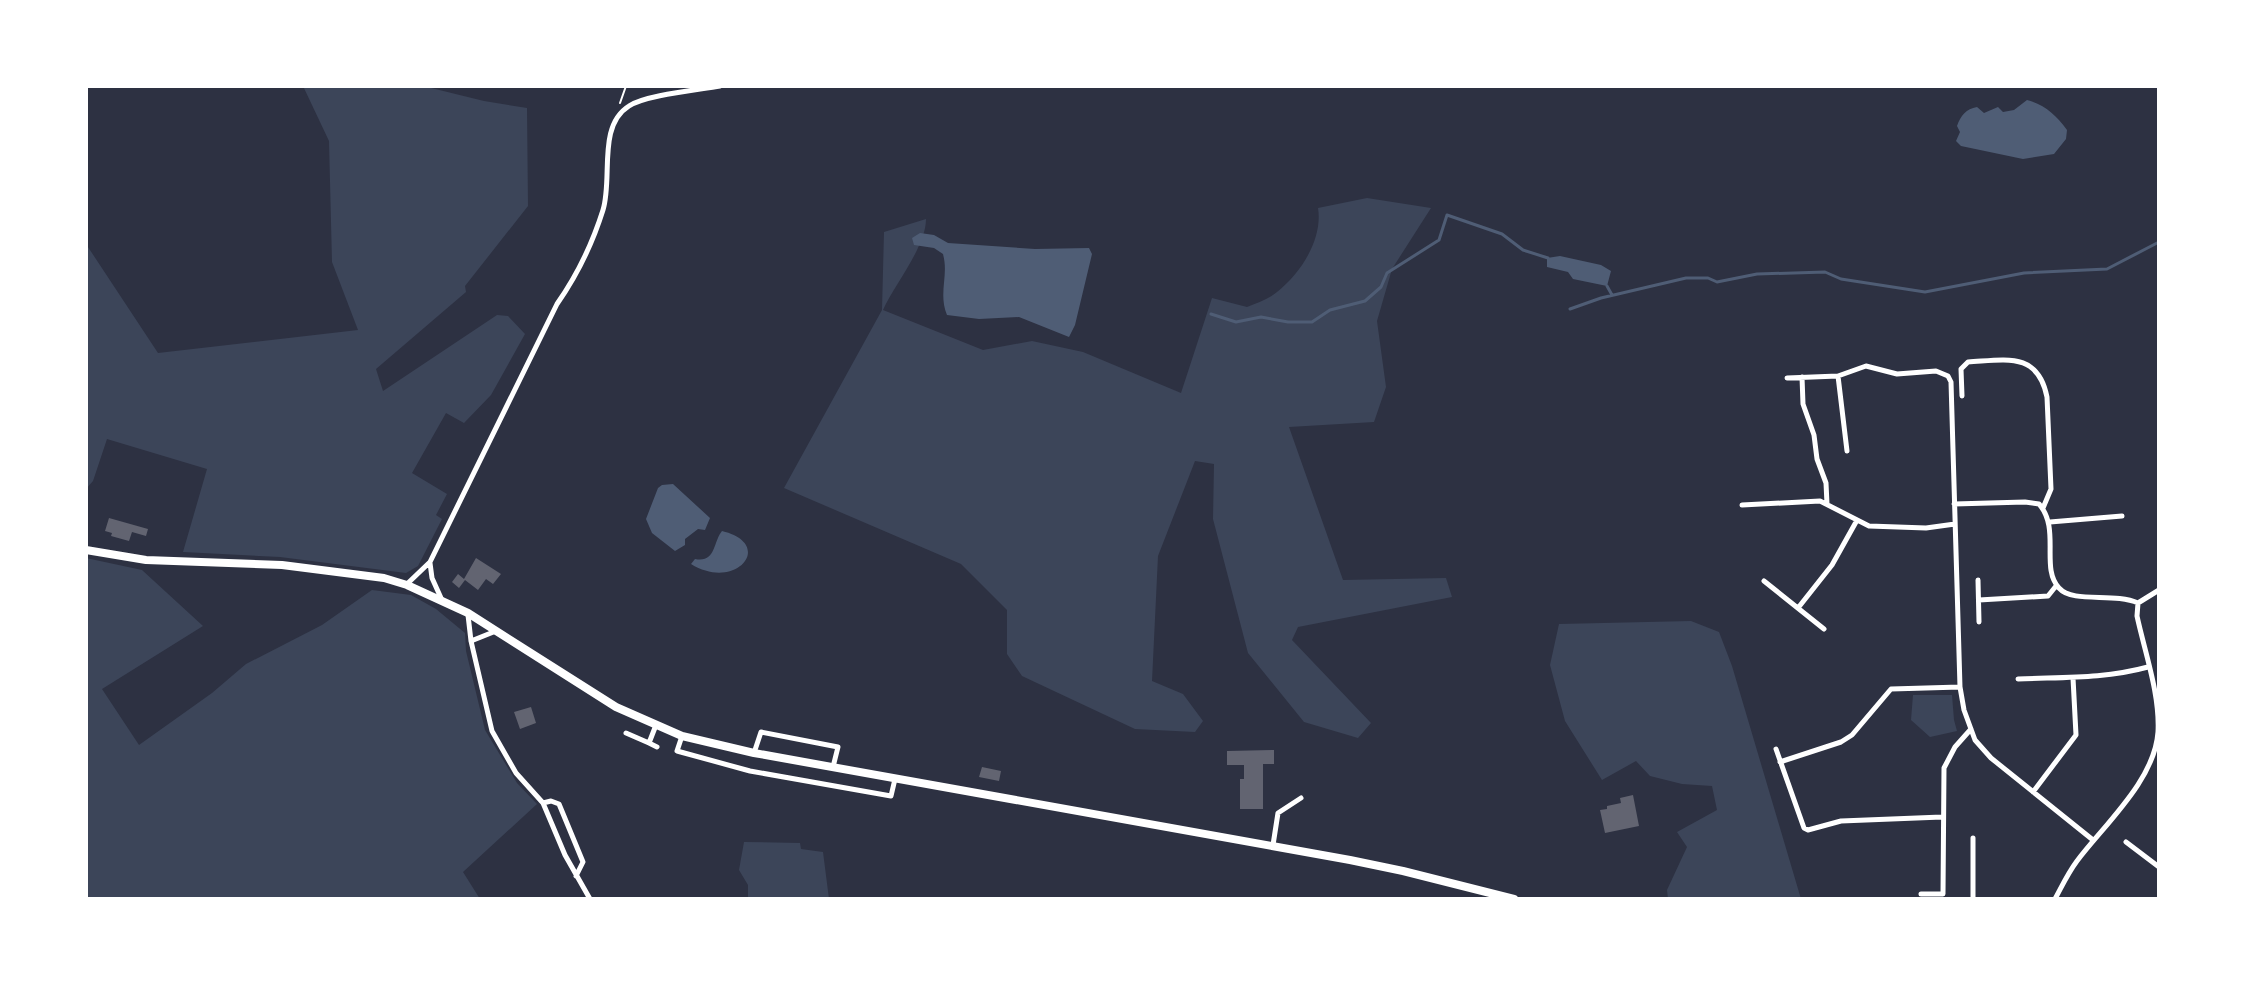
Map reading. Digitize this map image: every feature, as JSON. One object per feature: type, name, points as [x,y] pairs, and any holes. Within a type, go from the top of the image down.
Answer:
[{"type":"main road","points":[[86,550],[146,560],[282,565],[384,578],[441,599],[468,613],[595,696],[682,736],[754,753],[1403,871],[1514,899]]},
{"type":"street","points":[[407,585],[430,562],[557,304],[591,247],[605,205],[614,122],[632,104],[720,86]]},
{"type":"street","points":[[1962,396],[1961,369],[1965,363],[2021,361],[2038,374],[2047,397],[2051,489],[2043,508]]},
{"type":"street","points":[[1787,378],[1838,376],[1852,368],[1866,366],[1897,374],[1936,371],[1948,376],[1951,382],[1960,687],[1971,729],[1975,740],[1991,758],[2093,840]]},
{"type":"street","points":[[1838,376],[1847,451]]},
{"type":"street","points":[[1802,377],[1803,404],[1826,483],[1827,504]]},
{"type":"street","points":[[1742,505],[1811,501],[1827,504],[1856,522],[1885,528],[1955,524]]},
{"type":"street","points":[[1954,504],[2034,502],[2043,508],[2050,522],[2056,585],[2072,597],[2110,596],[2138,603],[2159,590]]},
{"type":"street","points":[[2050,522],[2122,516]]},
{"type":"street","points":[[1798,608],[1832,565],[1856,522]]},
{"type":"street","points":[[430,562],[432,578],[441,599]]},
{"type":"street","points":[[1978,580],[1979,622]]},
{"type":"street","points":[[1764,581],[1824,629]]},
{"type":"street","points":[[1979,600],[2048,596],[2056,585]]},
{"type":"street","points":[[2055,899],[2074,866],[2140,782],[2158,746],[2156,704],[2137,616],[2138,603]]},
{"type":"street","points":[[468,613],[471,641],[492,731],[516,773],[543,803],[576,876],[590,899]]},
{"type":"street","points":[[471,641],[496,631]]},
{"type":"street","points":[[2018,679],[2119,675],[2148,667]]},
{"type":"street","points":[[2033,792],[2076,735],[2073,678]]},
{"type":"street","points":[[1780,762],[1841,742],[1852,735],[1891,689],[1960,687]]},
{"type":"street","points":[[649,743],[656,725]]},
{"type":"street","points":[[1921,894],[1943,894],[1944,768],[1955,747],[1971,729]]},
{"type":"street","points":[[754,753],[761,732],[838,747],[833,767]]},
{"type":"street","points":[[626,733],[657,747]]},
{"type":"street","points":[[682,736],[677,751],[750,771],[891,796],[895,779]]},
{"type":"street","points":[[1776,749],[1801,824],[1808,830],[1841,821],[1942,817]]},
{"type":"street","points":[[1273,846],[1278,813],[1301,798]]},
{"type":"street","points":[[543,803],[551,801],[559,804],[583,862],[576,876]]},
{"type":"street","points":[[1973,838],[1973,899]]},
{"type":"street","points":[[2126,842],[2159,867]]},
{"type":"path","points":[[621,112],[619,99],[626,86]]},
{"type":"shaded area","points":[[303,86],[423,86],[527,108],[528,206],[465,286],[466,292],[376,369],[383,391],[497,315],[508,316],[525,334],[491,395],[464,423],[446,413],[412,473],[447,494],[436,515],[442,519],[418,566],[406,573],[280,557],[183,552],[207,469],[107,439],[93,481],[86,489],[86,244],[158,353],[358,330],[332,262],[329,141]]},
{"type":"shaded area","points":[[2027,100],[2050,111],[2067,130],[2066,139],[2054,154],[2023,159],[1961,146],[1956,141],[1960,132],[1957,126],[1970,109],[1977,107],[1984,113],[1998,107],[2003,112],[2014,110]]},
{"type":"shaded area","points":[[1367,198],[1431,208],[1392,269],[1377,321],[1386,387],[1374,422],[1289,427],[1343,580],[1446,578],[1452,597],[1298,627],[1292,640],[1371,723],[1358,738],[1304,722],[1248,653],[1213,519],[1214,464],[1195,461],[1158,556],[1152,681],[1183,694],[1203,721],[1195,732],[1135,729],[1022,676],[1007,654],[1007,610],[961,564],[784,488],[882,310],[884,232],[926,219],[921,242],[883,310],[983,350],[1032,341],[1083,352],[1181,393],[1212,298],[1247,307],[1274,294],[1302,265],[1314,243],[1318,208]]},
{"type":"shaded area","points":[[920,233],[934,235],[948,243],[1035,249],[1089,248],[1092,254],[1075,325],[1069,337],[1019,317],[979,319],[947,315],[943,299],[943,254],[934,248],[914,245],[912,238]]},
{"type":"shaded area","points":[[1560,256],[1601,265],[1611,271],[1607,286],[1573,279],[1568,272],[1547,267],[1547,258]]},
{"type":"shaded area","points":[[673,484],[710,518],[705,530],[698,529],[685,539],[685,545],[675,551],[652,533],[646,519],[658,488]]},
{"type":"shaded area","points":[[722,531],[738,537],[746,546],[748,555],[744,563],[722,572],[707,571],[691,564],[695,559],[710,555]]},
{"type":"shaded area","points":[[86,558],[142,570],[203,626],[102,689],[139,745],[212,693],[246,664],[322,625],[372,590],[411,595],[436,609],[465,633],[466,651],[485,730],[517,783],[537,804],[463,872],[480,899],[86,899]]},
{"type":"shaded area","points":[[1691,621],[1719,632],[1732,666],[1801,899],[1668,899],[1667,890],[1687,847],[1677,832],[1717,810],[1712,786],[1682,784],[1650,776],[1636,761],[1602,780],[1565,721],[1550,665],[1559,624]]},
{"type":"shaded area","points":[[1913,695],[1952,695],[1957,731],[1930,737],[1911,720]]},
{"type":"shaded area","points":[[744,842],[800,843],[801,849],[823,852],[829,899],[748,899],[748,885],[739,870]]},
{"type":"building","points":[[109,518],[148,529],[146,536],[132,532],[129,541],[111,536],[112,533],[105,531]]},
{"type":"building","points":[[476,558],[501,574],[493,584],[486,579],[478,590],[465,580],[459,588],[452,582],[458,574],[464,579]]},
{"type":"building","points":[[531,707],[536,723],[520,729],[514,712]]},
{"type":"building","points":[[1274,750],[1274,764],[1263,764],[1263,809],[1240,809],[1240,779],[1244,779],[1244,765],[1227,765],[1227,751]]},
{"type":"building","points":[[982,767],[1001,771],[999,781],[979,777]]},
{"type":"building","points":[[1633,795],[1639,826],[1605,833],[1600,810],[1621,803],[1620,798]]},
{"type":"waterway","points":[[1211,314],[1236,322],[1261,317],[1312,322],[1330,310],[1365,301],[1381,287],[1387,273],[1439,240],[1447,215],[1502,234],[1523,250],[1548,258]]},
{"type":"waterway","points":[[1570,309],[1601,298],[1686,278],[1708,278],[1717,282],[1757,274],[1825,272],[1841,279],[1925,292],[2024,273],[2107,269],[2159,242]]},
{"type":"waterway","points":[[1607,286],[1612,295]]}]
